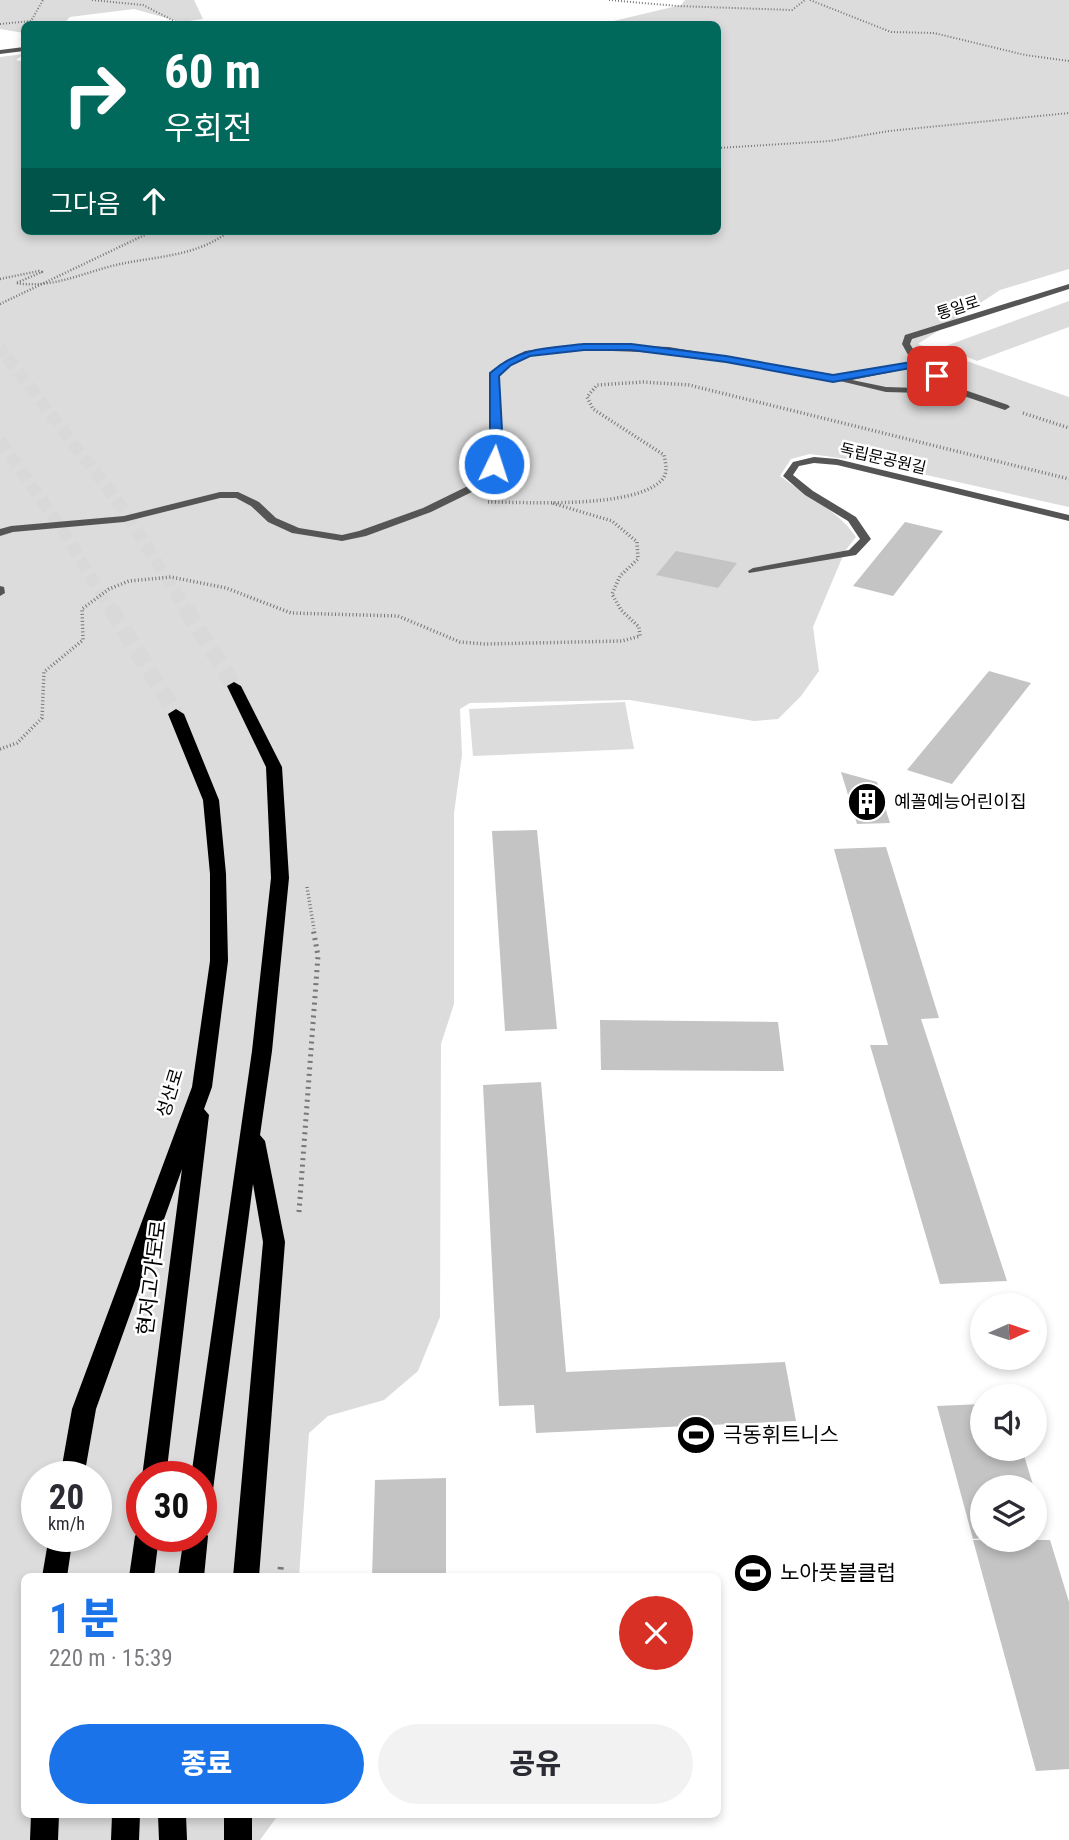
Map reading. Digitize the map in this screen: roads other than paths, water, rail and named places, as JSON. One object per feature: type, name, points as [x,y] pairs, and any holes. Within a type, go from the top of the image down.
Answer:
[{"type":"main road","points":[[204,1461],[252,1128],[280,878],[274,767],[234,686]]},
{"type":"main road","name":"성산로","points":[[75,1461],[84,1409],[202,1087],[219,961],[218,874],[211,800],[176,714]]},
{"type":"main road","name":"현저고가도로","points":[[157,1461],[202,1087]]},
{"type":"main road","points":[[246,1573],[274,1242],[252,1128]]},
{"type":"main road","points":[[55,1573],[58,1552]]},
{"type":"main road","points":[[142,1573],[145,1552]]},
{"type":"main road","points":[[191,1573],[194,1552]]},
{"type":"main road","points":[[44,1840],[45,1818]]},
{"type":"main road","points":[[125,1840],[126,1818]]},
{"type":"main road","points":[[172,1818],[173,1840]]},
{"type":"main road","points":[[237,1840],[238,1818]]},
{"type":"street","points":[[0,52],[21,49]]},
{"type":"street","name":"통일로","points":[[917,364],[906,344],[908,337],[1069,286]]},
{"type":"street","points":[[0,533],[11,529],[124,519],[220,495],[238,495],[255,504],[272,520],[296,531],[342,538],[388,526],[472,488],[494,464],[497,448],[494,375],[508,363],[528,353],[584,347],[631,347],[715,357],[842,379],[856,384],[915,392],[959,391]]},
{"type":"street","points":[[842,379],[917,364],[959,391],[1004,407]]},
{"type":"street","name":"독립문공원길","points":[[753,570],[852,553],[866,539],[852,519],[809,493],[788,475],[796,464],[814,460],[837,462],[1069,518]]},
{"type":"tunnel","points":[[0,347],[9,359]]},
{"type":"tunnel","points":[[7,357],[124,510],[187,611]]},
{"type":"tunnel","points":[[0,440],[61,528],[112,611]]},
{"type":"tunnel","points":[[111,609],[176,714]]},
{"type":"tunnel","points":[[186,609],[234,686]]},
{"type":"place","name":"예꼴예능어린이집","points":[[867,802]]},
{"type":"place","name":"극동휘트니스","points":[[696,1435]]},
{"type":"place","name":"노아풋볼클럽","points":[[753,1573]]}]
